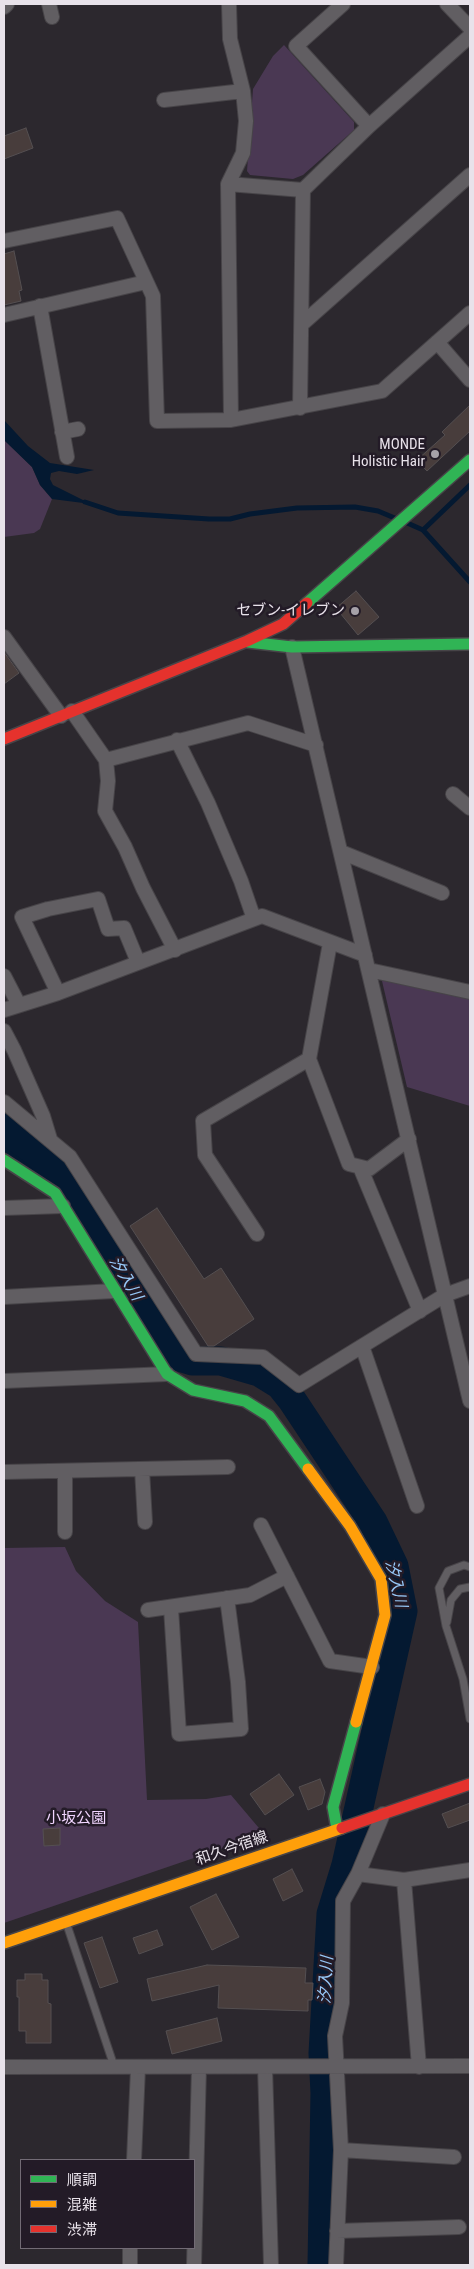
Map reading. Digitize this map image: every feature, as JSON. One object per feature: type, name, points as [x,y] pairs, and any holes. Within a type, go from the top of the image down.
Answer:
[{"type":"street","points":[[4,7],[7,4]]},
{"type":"street","points":[[229,4],[230,40],[243,91],[246,121],[243,153],[228,184],[231,420]]},
{"type":"street","points":[[343,4],[296,46],[369,126]]},
{"type":"street","points":[[447,4],[470,28]]},
{"type":"street","points":[[300,408],[302,190],[369,126],[470,36]]},
{"type":"street","points":[[164,100],[243,91]]},
{"type":"street","points":[[302,324],[470,175]]},
{"type":"street","points":[[228,184],[302,190]]},
{"type":"street","points":[[4,241],[117,218],[153,296],[156,421],[231,420],[382,391],[470,314]]},
{"type":"street","points":[[4,314],[146,282]]},
{"type":"street","points":[[40,306],[67,457]]},
{"type":"street","points":[[437,342],[470,380]]},
{"type":"street","points":[[62,432],[78,430]]},
{"type":"street","points":[[4,739],[247,642],[282,624],[296,614],[470,460]]},
{"type":"street","points":[[4,637],[106,760],[108,781],[105,811],[125,847],[174,950]]},
{"type":"street","points":[[247,642],[292,647],[470,644]]},
{"type":"street","points":[[292,647],[470,1401]]},
{"type":"street","points":[[106,760],[248,722],[316,745]]},
{"type":"street","points":[[177,740],[212,812],[241,881],[254,919]]},
{"type":"street","points":[[453,794],[470,808]]},
{"type":"street","points":[[341,852],[442,893]]},
{"type":"street","points":[[58,993],[22,917],[48,909],[98,899],[108,929],[124,928],[138,962]]},
{"type":"street","points":[[4,1010],[58,993],[262,916],[365,955]]},
{"type":"street","points":[[330,942],[309,1059],[349,1164],[369,1170],[409,1139]]},
{"type":"street","points":[[369,970],[470,992]]},
{"type":"street","points":[[4,976],[19,1005]]},
{"type":"street","points":[[4,1031],[43,1116],[50,1139]]},
{"type":"street","points":[[257,1234],[205,1155],[204,1121],[309,1059]]},
{"type":"street","points":[[4,1102],[70,1157],[196,1354],[263,1356],[299,1385],[445,1295],[470,1286]]},
{"type":"street","points":[[4,1160],[55,1193],[167,1374],[193,1390],[245,1401],[269,1416],[350,1526],[380,1579],[385,1615],[333,1808],[337,1829]]},
{"type":"street","points":[[360,1167],[420,1311]]},
{"type":"street","points":[[4,1208],[63,1206]]},
{"type":"street","points":[[4,1297],[114,1291]]},
{"type":"street","points":[[362,1346],[417,1506]]},
{"type":"street","points":[[4,1381],[167,1374]]},
{"type":"street","points":[[4,1472],[228,1467]]},
{"type":"street","points":[[142,1469],[145,1522]]},
{"type":"street","points":[[65,1471],[65,1532]]},
{"type":"street","points":[[261,1525],[330,1660],[372,1667]]},
{"type":"street","points":[[148,1610],[250,1595],[287,1576]]},
{"type":"street","points":[[171,1608],[179,1734],[241,1728],[238,1682],[227,1598]]},
{"type":"street","name":"和久今宿線","points":[[4,1943],[470,1784]]},
{"type":"street","points":[[336,2265],[341,2150],[335,2036],[342,2003],[343,1901],[358,1874],[377,1816]]},
{"type":"street","points":[[358,1874],[404,1880],[470,1870]]},
{"type":"street","points":[[404,1880],[419,2067]]},
{"type":"street","points":[[4,2067],[470,2066]]},
{"type":"street","points":[[265,2067],[271,2265]]},
{"type":"street","points":[[134,2159],[138,2068]]},
{"type":"street","points":[[195,2232],[200,2068]]},
{"type":"street","points":[[341,2150],[454,2158]]},
{"type":"street","points":[[337,2231],[459,2227]]},
{"type":"street","points":[[130,2249],[130,2265]]},
{"type":"street","points":[[194,2249],[194,2265]]},
{"type":"lane","points":[[470,1567],[464,1565],[448,1571],[439,1588],[446,1626],[463,1679],[470,1719]]},
{"type":"lane","points":[[446,1626],[451,1600],[460,1589],[470,1587]]},
{"type":"lane","points":[[66,1922],[114,2066]]},
{"type":"green space","points":[[284,45],[354,122],[354,130],[303,175],[293,179],[250,175],[247,171],[253,89],[273,56]]},
{"type":"green space","points":[[4,440],[32,467],[40,485],[52,499],[40,529],[34,533],[4,537]]},
{"type":"green space","points":[[389,977],[470,995],[470,1106],[407,1087],[382,981]]},
{"type":"green space","name":"小坂公園","points":[[65,1547],[76,1571],[105,1601],[138,1622],[147,1800],[206,1799],[231,1795],[264,1834],[4,1923],[4,1548]]},
{"type":"water","points":[[4,420],[28,446],[50,463],[94,470],[77,474],[59,471],[51,473],[50,479],[53,485],[91,504],[52,499],[40,485],[32,467],[4,440]]},
{"type":"water","points":[[4,1112],[25,1130],[64,1171],[90,1240],[4,1151]]},
{"type":"building","points":[[26,128],[33,148],[4,159],[4,136]]},
{"type":"building","points":[[14,251],[22,290],[19,291],[21,301],[4,305],[4,254]]},
{"type":"building","points":[[470,405],[470,431],[427,471],[417,460],[445,435],[442,432]]},
{"type":"building","points":[[356,591],[379,617],[358,635],[336,608]]},
{"type":"building","points":[[4,652],[19,673],[4,684]]},
{"type":"building","points":[[157,1208],[204,1279],[221,1268],[254,1319],[214,1346],[208,1346],[130,1226]]},
{"type":"building","points":[[279,1774],[294,1795],[265,1815],[250,1794]]},
{"type":"building","points":[[320,1779],[325,1792],[322,1804],[308,1810],[299,1787]]},
{"type":"building","points":[[470,1803],[470,1820],[448,1828],[442,1814]]},
{"type":"building","points":[[60,1828],[60,1845],[44,1846],[43,1829]]},
{"type":"building","points":[[292,1869],[303,1891],[283,1901],[273,1879]]},
{"type":"building","points":[[216,1894],[239,1937],[212,1950],[190,1907]]},
{"type":"building","points":[[157,1930],[163,1945],[139,1954],[133,1938]]},
{"type":"building","points":[[102,1937],[118,1982],[100,1988],[84,1943]]},
{"type":"building","points":[[207,1965],[306,1968],[305,1983],[313,1983],[312,2000],[308,2000],[308,2011],[218,2008],[219,1985],[152,2001],[147,1979]]},
{"type":"building","points":[[25,1974],[42,1974],[42,1980],[48,1980],[48,2003],[51,2004],[51,2043],[26,2043],[26,2031],[19,2031],[17,1980],[25,1980]]},
{"type":"building","points":[[217,2018],[222,2041],[172,2054],[166,2031]]},
{"type":"waterway","points":[[423,530],[470,485]]},
{"type":"waterway","points":[[85,502],[118,513],[209,519],[230,519],[250,514],[297,508],[355,507],[378,511],[397,519]]},
{"type":"waterway","points":[[405,522],[423,530],[470,582]]},
{"type":"waterway","name":"汐入川","points":[[4,1129],[36,1152],[73,1191],[165,1345],[179,1357],[192,1361],[221,1361],[259,1372],[280,1385],[292,1400],[373,1522],[394,1566],[403,1611],[346,1865],[331,1914],[323,2053],[325,2093],[322,2265]]},
{"type":"traffic: fast","points":[[307,603],[470,460]]},
{"type":"traffic: fast","points":[[248,642],[292,647],[470,644]]},
{"type":"traffic: fast","points":[[4,1160],[55,1193],[167,1374],[193,1390],[245,1401],[269,1416],[308,1469]]},
{"type":"traffic: fast","points":[[337,1829],[333,1807],[356,1722]]},
{"type":"traffic: slow","points":[[308,1469],[350,1526],[381,1579],[385,1615],[356,1722]]},
{"type":"traffic: slow","points":[[4,1943],[342,1828]]},
{"type":"traffic: jam","points":[[4,739],[247,641],[283,624],[307,603]]},
{"type":"traffic: jam","points":[[342,1828],[470,1784]]},
{"type":"place","name":"MONDE Holistic Hair","points":[[435,454]]},
{"type":"place","name":"セブン-イレブン","points":[[355,611]]}]
